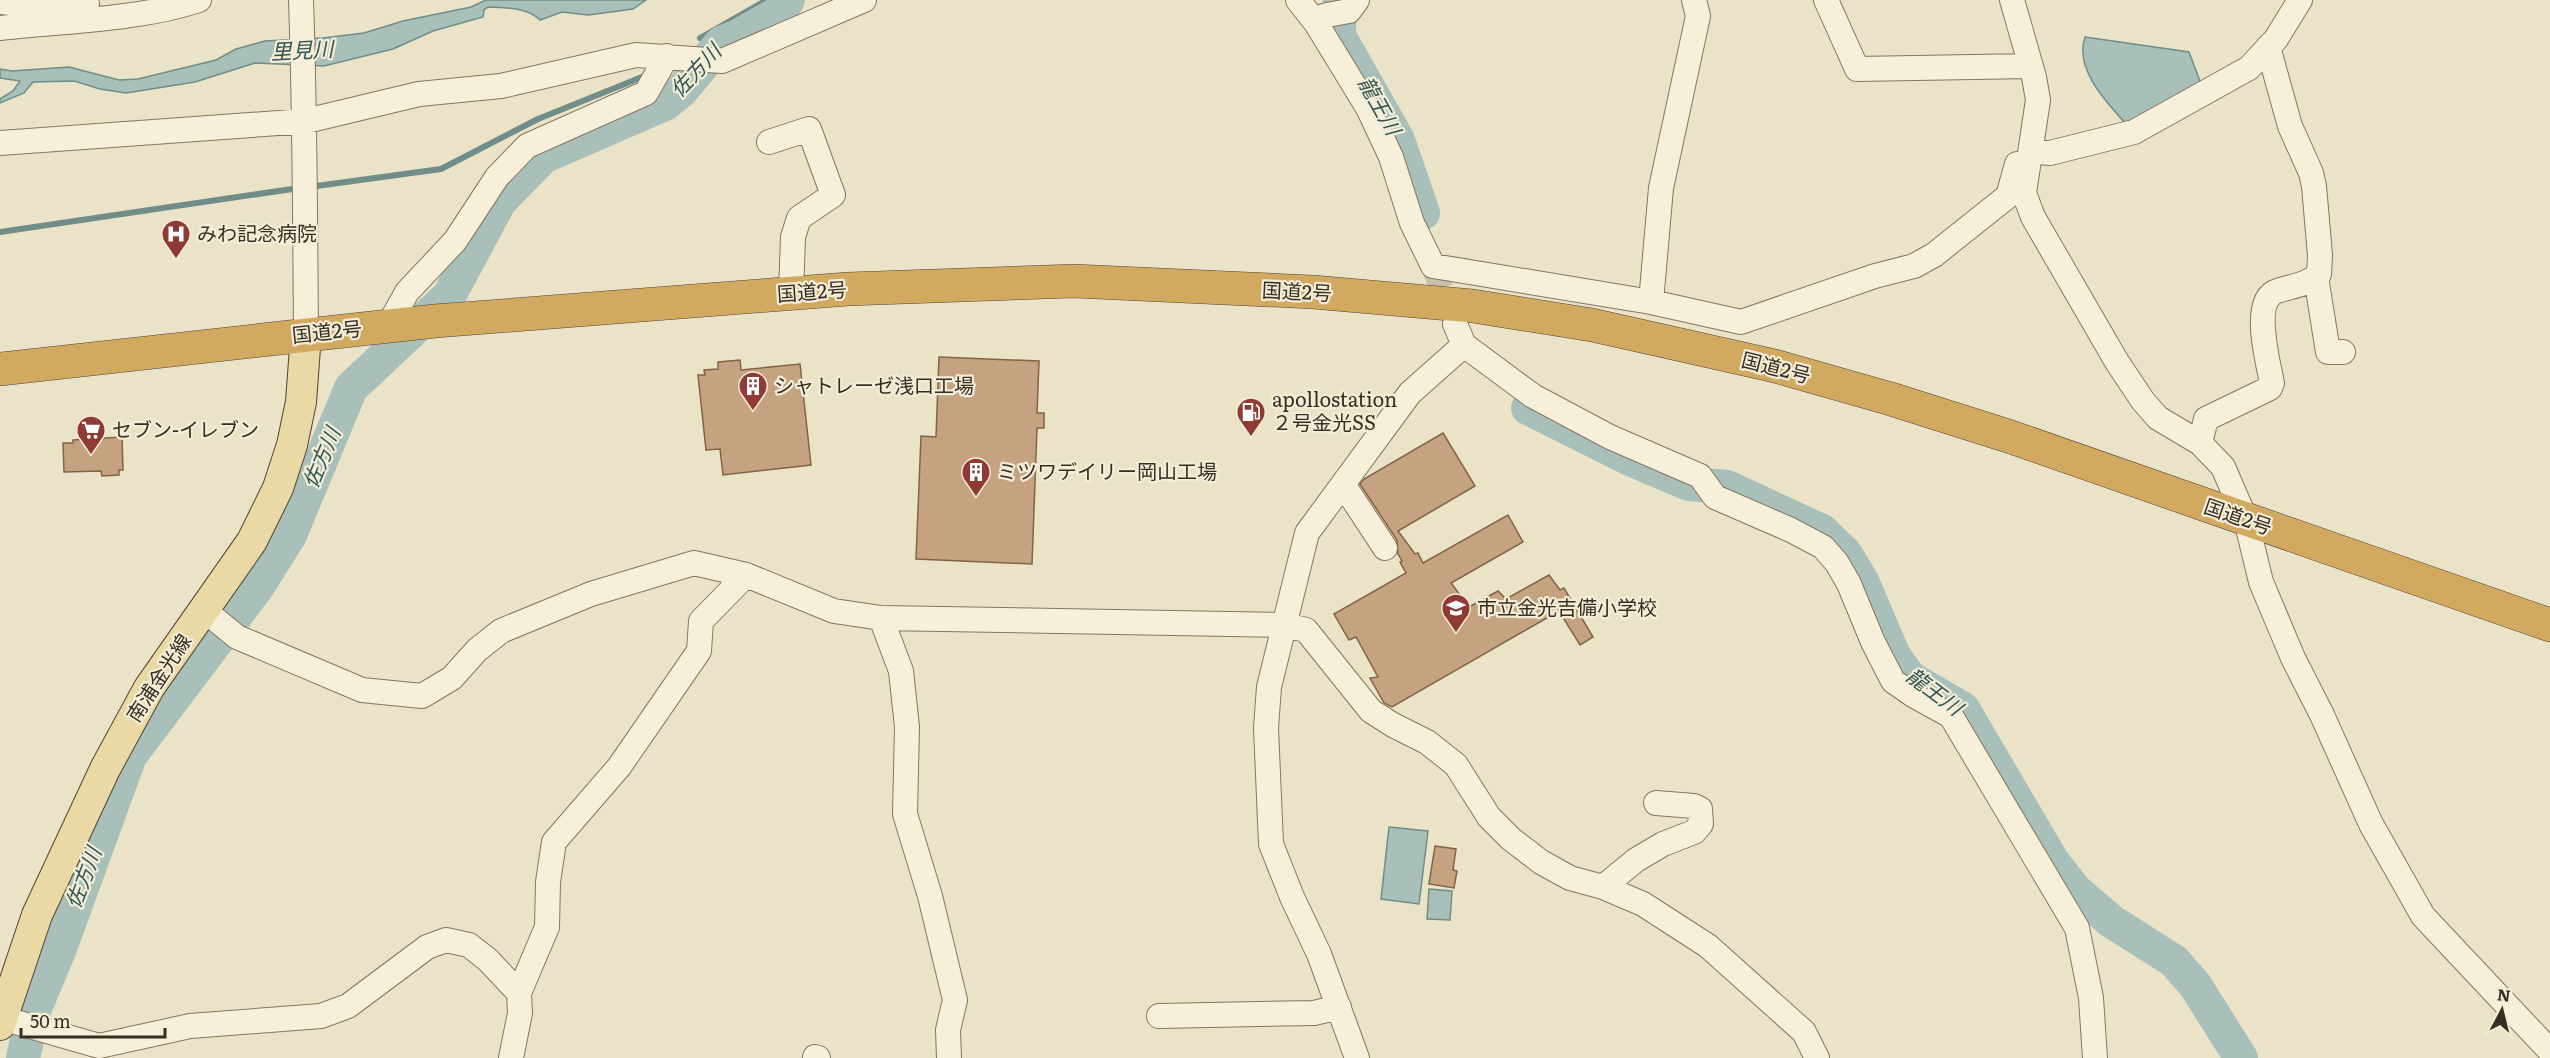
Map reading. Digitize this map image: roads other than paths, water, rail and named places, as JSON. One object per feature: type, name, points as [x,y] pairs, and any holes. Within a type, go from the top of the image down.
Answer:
[{"type":"highway","name":"国道2号","points":[[0,369],[435,321],[791,293],[1074,281],[1313,292],[1473,306],[1570,321],[1774,366],[1892,399],[2008,436],[2550,625]]},
{"type":"main road","name":"南浦金光線","points":[[6,1022],[37,915],[105,769],[149,688],[221,623],[252,541],[278,488],[292,445],[301,402],[306,334]]},
{"type":"street","points":[[0,28],[145,13],[199,0]]},
{"type":"street","points":[[301,0],[306,121],[304,187],[306,334]]},
{"type":"street","points":[[0,143],[306,121],[419,94],[501,86],[636,55],[722,61],[864,0]]},
{"type":"street","points":[[1298,0],[1336,12],[1368,108],[1391,158],[1412,223],[1433,266],[1651,302],[1741,322],[1875,276],[1914,266],[1934,255],[2008,196],[2027,120],[2038,100]]},
{"type":"street","points":[[1651,302],[1661,188],[1698,16],[1694,0]]},
{"type":"street","points":[[1826,0],[1857,69],[2031,66]]},
{"type":"street","points":[[2012,0],[2038,100],[2024,194],[2033,217],[2117,362],[2143,401],[2158,418],[2200,443],[2223,467],[2246,520],[2261,582],[2293,658],[2322,715],[2371,824],[2423,916],[2550,1051]]},
{"type":"street","points":[[2031,151],[2050,153],[2134,132],[2249,68],[2276,39],[2300,0]]},
{"type":"street","points":[[0,2],[40,6],[130,1],[145,13]]},
{"type":"street","points":[[2200,443],[2206,419],[2270,388],[2272,383],[2263,325],[2266,299],[2274,292],[2303,284],[2319,274],[2320,255],[2311,173],[2293,134],[2268,47]]},
{"type":"street","points":[[394,325],[407,292],[455,242],[497,177],[527,146],[646,93],[677,57]]},
{"type":"street","points":[[769,142],[809,129],[833,195],[799,218],[793,237],[791,293]]},
{"type":"street","points":[[2316,277],[2328,352],[2343,352]]},
{"type":"street","points":[[1357,1058],[1339,1007],[1271,844],[1266,728],[1269,687],[1307,533],[1410,393],[1459,334],[1543,401],[1610,437],[1700,476],[1715,497],[1791,530],[1823,547],[1837,563],[1849,584],[1872,642],[1893,681],[1951,716],[2077,928],[2091,998],[2095,1058]]},
{"type":"street","points":[[1343,484],[1385,548]]},
{"type":"street","points":[[221,623],[362,690],[422,696],[452,678],[477,650],[501,631],[591,594],[694,563],[747,575],[834,611],[880,618],[1286,625],[1306,630],[1371,711],[1427,742],[1450,759],[1472,788],[1489,817],[1511,839],[1541,862],[1570,878],[1603,886],[1643,904],[1708,946],[1804,1032],[1817,1058]]},
{"type":"street","points":[[511,1058],[520,1013],[519,993],[548,927],[548,882],[554,842],[619,767],[699,651],[701,621],[747,575]]},
{"type":"street","points":[[880,618],[901,671],[907,726],[904,814],[930,896],[955,1000],[948,1030],[949,1058]]},
{"type":"street","points":[[1603,886],[1636,860],[1663,844],[1694,832],[1701,824],[1700,809],[1694,806],[1656,803]]},
{"type":"street","points":[[6,1022],[99,1046],[190,1026],[321,1016],[348,1006],[427,947],[446,940],[469,945],[488,960],[519,993]]},
{"type":"street","points":[[1159,1016],[1314,1013],[1339,1007]]},
{"type":"water","name":"里見川","points":[[486,0],[646,0],[633,9],[588,15],[562,12],[540,20],[523,10],[488,7],[484,10],[483,17],[433,31],[393,49],[324,66],[255,63],[195,82],[126,93],[100,89],[74,81],[33,82],[24,93],[0,103],[0,99],[13,91],[20,81],[0,78],[0,69],[12,71],[69,67],[119,80],[138,79],[216,60],[236,49],[265,41],[364,33],[403,21],[471,7]]},
{"type":"water","points":[[2085,37],[2189,52],[2201,84],[2127,125],[2102,96],[2088,73],[2083,49]]},
{"type":"water","points":[[1389,827],[1428,831],[1419,904],[1381,899]]},
{"type":"water","points":[[1429,889],[1452,891],[1450,920],[1427,919]]},
{"type":"waterway","points":[[700,38],[767,0]]},
{"type":"waterway","name":"佐方川","points":[[23,1058],[33,1013],[59,951],[130,756],[258,586],[290,535],[351,388],[449,296],[500,201],[543,157],[665,104],[681,91],[721,43],[780,12],[788,0]]},
{"type":"waterway","name":"龍王川","points":[[1340,0],[1339,36],[1398,140],[1423,213]]},
{"type":"waterway","points":[[309,187],[441,169],[538,119],[642,77]]},
{"type":"waterway","points":[[0,232],[299,188]]},
{"type":"waterway","name":"龍王川","points":[[1528,408],[1630,459],[1689,484],[1727,487],[1822,531],[1845,553],[1862,581],[1894,656],[1910,678],[1963,709],[2053,862],[2076,891],[2111,921],[2174,961],[2195,985],[2241,1058]]},
{"type":"tunnel","points":[[1433,266],[1452,316]]},
{"type":"place","name":"みわ記念病院","points":[[176,260]]},
{"type":"place","name":"シャトレーゼ浅口工場","points":[[753,412]]},
{"type":"place","name":"apollostation ２号金光SS","points":[[1251,438]]},
{"type":"place","name":"セブン-イレブン","points":[[91,456]]},
{"type":"place","name":"ミツワデイリー岡山工場","points":[[976,498]]},
{"type":"place","name":"市立金光吉備小学校","points":[[1456,634]]}]
